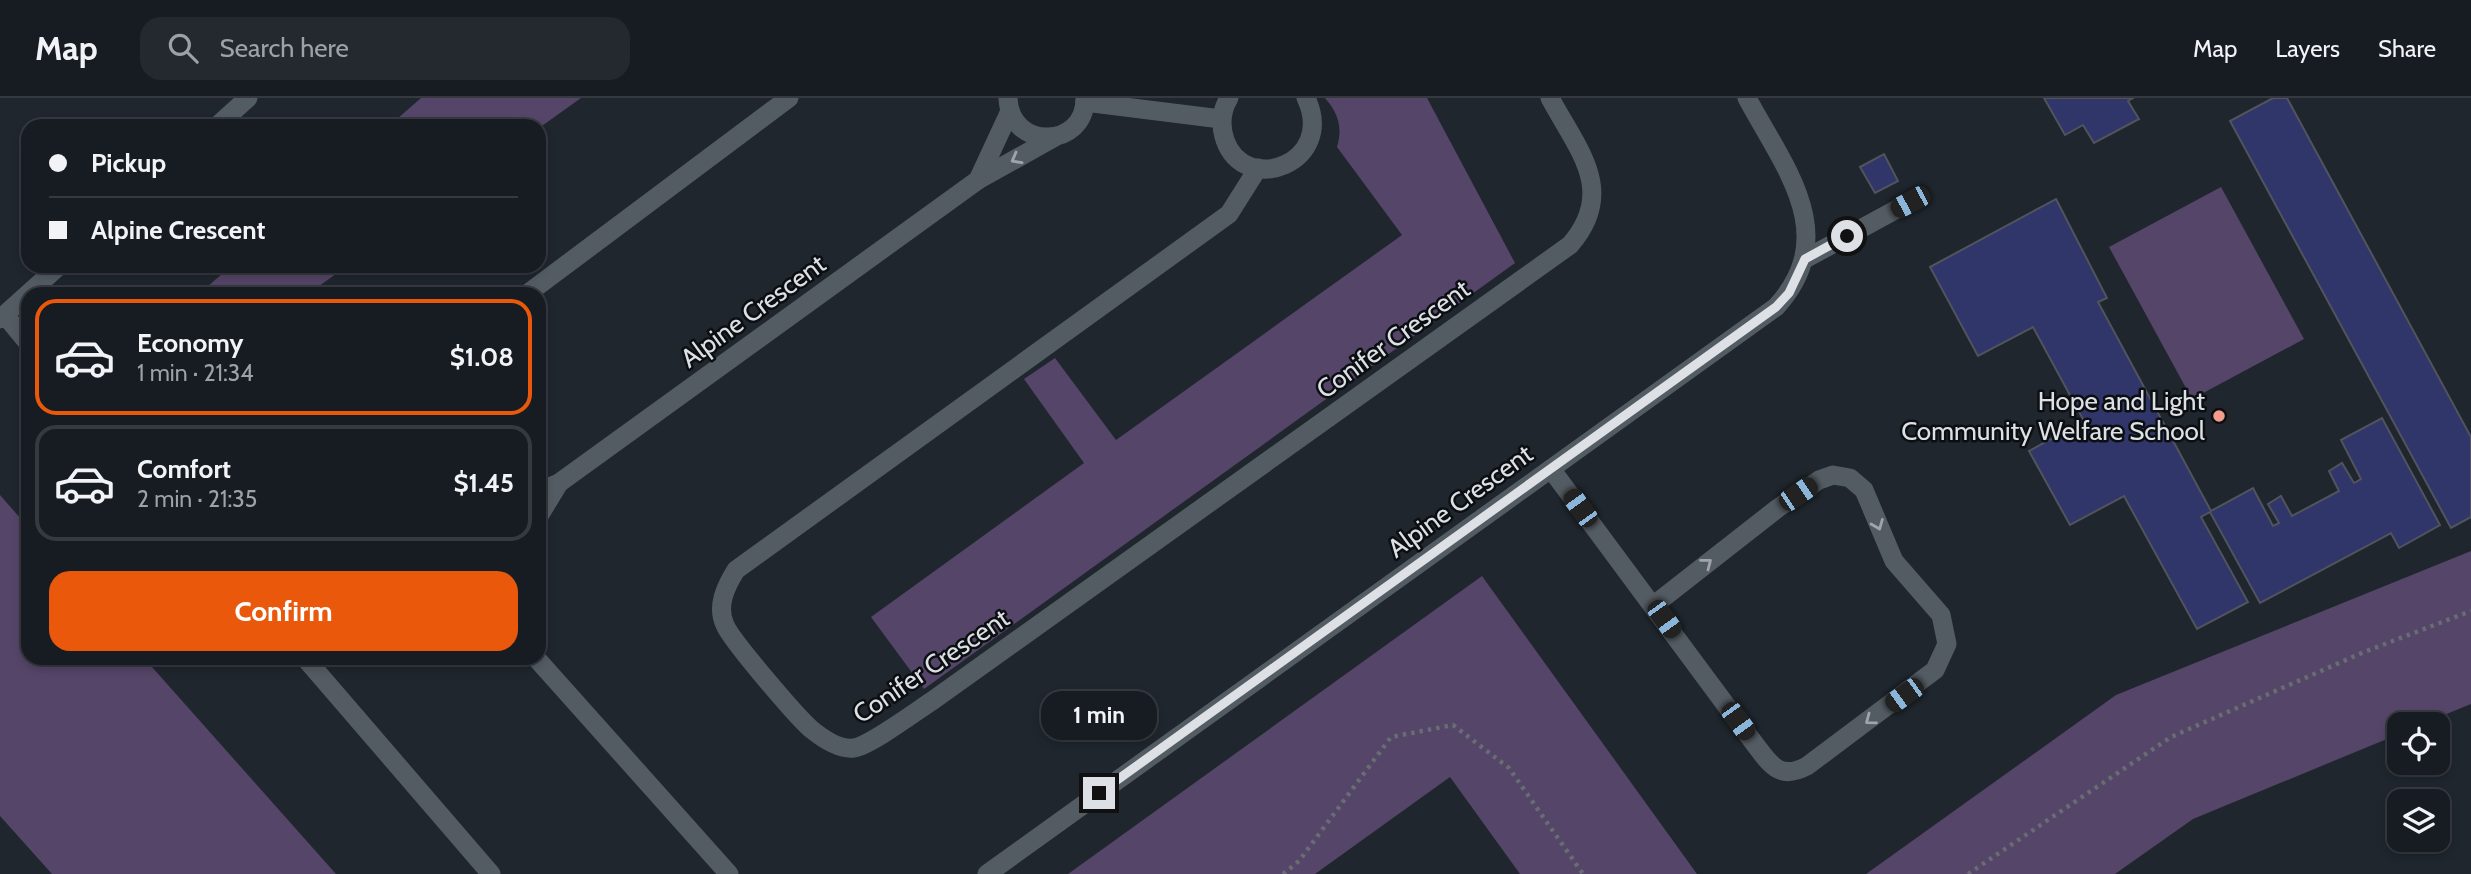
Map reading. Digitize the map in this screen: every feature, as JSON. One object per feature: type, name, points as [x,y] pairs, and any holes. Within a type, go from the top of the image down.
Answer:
[{"type":"street","points":[[225,119],[248,98]]},
{"type":"street","points":[[536,287],[789,98]]},
{"type":"street","points":[[1229,98],[1221,119],[1227,145],[1245,164],[1273,169],[1288,164],[1305,148],[1313,127],[1312,111],[1306,98]]},
{"type":"street","name":"Conifer Crescent","points":[[1258,168],[1229,214],[736,570],[726,587],[722,602],[725,626],[808,727],[837,746],[854,748],[877,736],[932,701],[1570,245],[1590,215],[1593,184],[1589,169],[1550,98]]},
{"type":"street","name":"Alpine Crescent","points":[[986,874],[1776,307],[1789,293],[1805,259],[1806,216],[1800,196],[1747,98]]},
{"type":"street","points":[[1085,100],[1221,119]]},
{"type":"street","name":"Alpine Crescent","points":[[546,488],[559,483],[978,180],[1076,124],[1085,100]]},
{"type":"street","points":[[1009,105],[1020,128],[1031,135],[1055,137]]},
{"type":"street","name":"Alpine Crescent","points":[[978,180],[1009,105]]},
{"type":"street","points":[[1805,259],[1910,202]]},
{"type":"street","points":[[36,287],[51,273]]},
{"type":"street","points":[[21,300],[2,317],[21,336]]},
{"type":"street","points":[[1551,468],[1763,755],[1773,766],[1789,774],[1807,766],[1935,670],[1947,644],[1941,615],[1888,550],[1864,490],[1850,478],[1833,475],[1819,480],[1778,508],[1654,605]]},
{"type":"street","name":"Alpine Crescent","points":[[546,504],[559,483]]},
{"type":"street","points":[[311,665],[491,874]]},
{"type":"street","points":[[543,665],[729,874]]},
{"type":"path","points":[[1968,874],[2171,737],[2364,652],[2471,611]]},
{"type":"path","points":[[1283,874],[1299,861],[1391,737],[1453,725],[1509,768],[1583,874]]},
{"type":"shaded area","points":[[421,98],[581,98],[546,123],[546,119],[397,119]]},
{"type":"shaded area","points":[[1325,98],[1427,98],[1515,263],[924,689],[871,617],[1084,463],[1024,379],[1055,358],[1116,440],[1402,235],[1337,147],[1338,121]]},
{"type":"shaded area","points":[[2221,187],[2304,339],[2192,399],[2109,247]]},
{"type":"shaded area","points":[[223,273],[337,273],[318,287],[207,287]]},
{"type":"shaded area","points":[[0,495],[21,519],[21,665],[150,665],[336,874],[52,874],[0,816]]},
{"type":"shaded area","points":[[2471,551],[2471,704],[2450,713],[2387,712],[2387,739],[2193,819],[2115,874],[1866,874],[2116,695]]},
{"type":"shaded area","points":[[1482,576],[1697,874],[1520,874],[1450,777],[1315,874],[1068,874]]},
{"type":"building","points":[[2044,98],[2133,98],[2128,101],[2139,119],[2094,143],[2083,125],[2065,135]]},
{"type":"building","points":[[2273,98],[2287,98],[2471,437],[2471,517],[2451,528],[2230,121]]},
{"type":"building","points":[[1884,154],[1898,181],[1875,193],[1860,167]]},
{"type":"building","points":[[2056,199],[2107,298],[2098,302],[2211,511],[2253,488],[2273,526],[2279,523],[2268,504],[2281,496],[2292,516],[2339,491],[2329,471],[2342,463],[2354,483],[2361,479],[2341,440],[2382,418],[2440,525],[2399,548],[2391,533],[2260,603],[2210,512],[2201,517],[2248,602],[2197,629],[2124,496],[2070,525],[2029,451],[2084,421],[2033,327],[1978,356],[1930,267]]},
{"type":"place","name":"Hope and Light Community Welfare School","points":[[2219,416]]},
{"type":"route","points":[[1099,793],[1776,307],[1789,293],[1805,259],[1847,236]]}]
